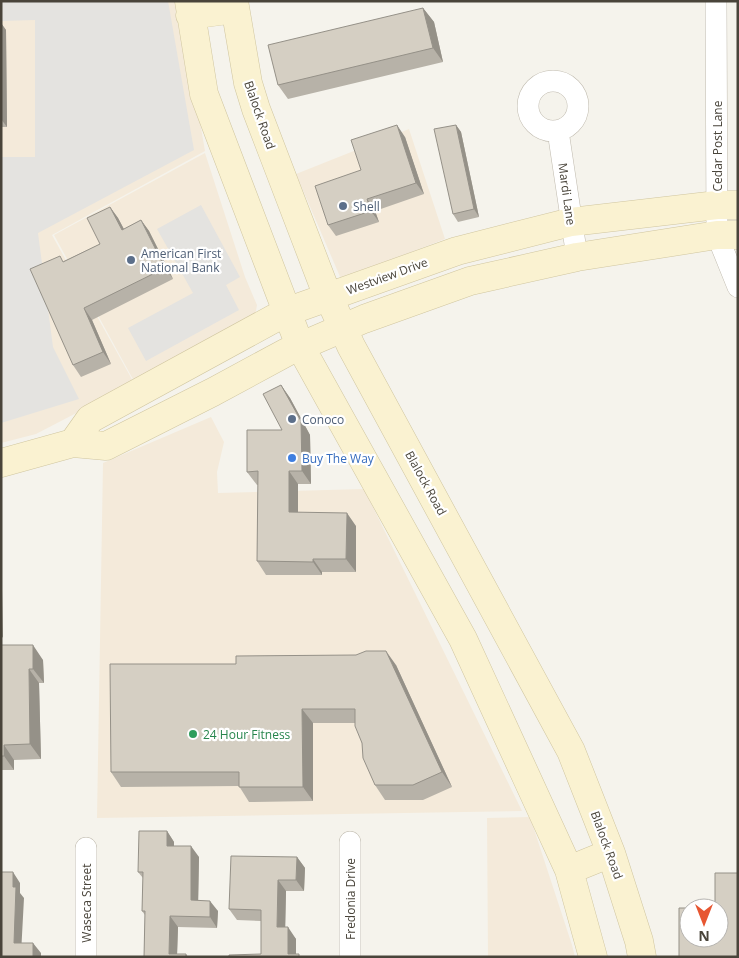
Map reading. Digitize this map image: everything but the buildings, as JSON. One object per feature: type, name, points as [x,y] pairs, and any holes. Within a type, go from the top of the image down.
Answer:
[{"type":"main road","points":[[235,5],[190,8],[204,94],[300,346],[462,639],[569,870],[593,957]]},
{"type":"main road","name":"Blalock Road","points":[[235,5],[248,83],[256,109],[328,297],[570,751],[611,853],[639,941],[642,957]]},
{"type":"main road","name":"Westview Drive","points":[[73,443],[90,419],[286,312],[457,251],[571,222],[727,205]]},
{"type":"main road","points":[[1,463],[73,443],[106,446],[300,346],[470,281],[577,257],[727,235]]},
{"type":"main road","points":[[462,639],[504,627]]},
{"type":"main road","points":[[569,870],[611,853]]},
{"type":"street","name":"Cedar Post Lane","points":[[716,1],[727,235],[738,287]]},
{"type":"street","name":"Mardi Lane","points":[[558,131],[577,257]]},
{"type":"street","name":"Fredonia Drive","points":[[350,842],[350,957]]},
{"type":"street","name":"Waseca Street","points":[[86,848],[86,957]]},
{"type":"shaded area","points":[[1,1],[179,1],[205,151],[52,235],[134,383],[36,434],[1,443]]},
{"type":"shaded area","points":[[1,1],[168,1],[194,150],[38,233],[53,347],[79,399],[1,423],[1,157],[35,157],[35,20],[1,21]]},
{"type":"shaded area","points":[[409,129],[445,239],[341,279],[296,174]]},
{"type":"shaded area","points":[[205,153],[245,277],[257,305],[255,316],[135,383],[54,235]]},
{"type":"shaded area","points":[[201,205],[240,277],[226,285],[239,310],[146,361],[128,328],[193,293],[157,229]]},
{"type":"shaded area","points":[[211,417],[224,442],[217,472],[218,493],[364,489],[522,811],[97,818],[103,463]]},
{"type":"shaded area","points":[[530,817],[575,957],[488,957],[487,818]]},
{"type":"place","name":"Shell","points":[[343,206]]},
{"type":"place","name":"American First National Bank","points":[[131,260]]},
{"type":"place","name":"Conoco","points":[[292,419]]},
{"type":"place","name":"Buy The Way","points":[[292,458]]},
{"type":"place","name":"24 Hour Fitness","points":[[193,734]]}]
